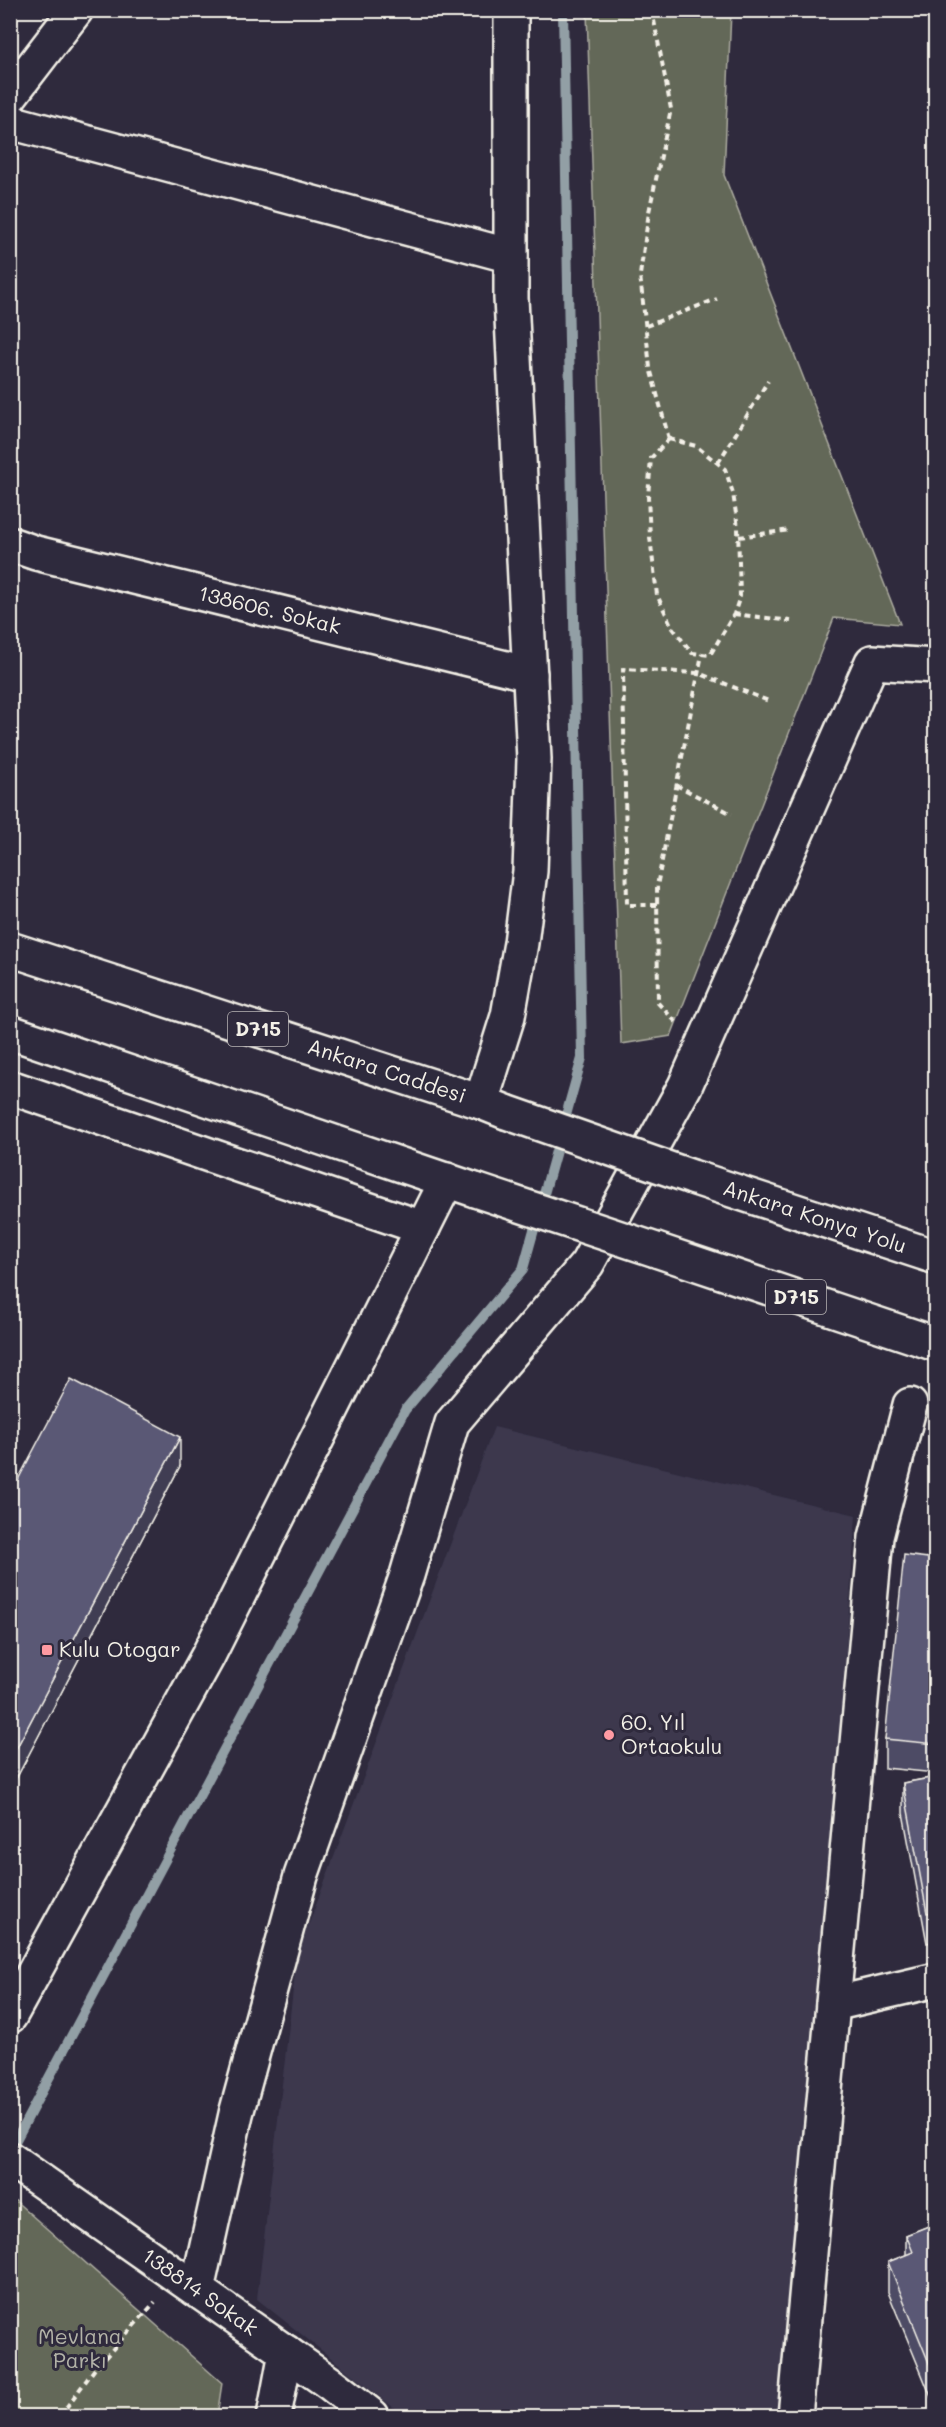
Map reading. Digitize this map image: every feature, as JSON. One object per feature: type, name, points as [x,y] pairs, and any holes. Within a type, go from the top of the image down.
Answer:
[{"type":"main road","points":[[10,96],[76,10]]},
{"type":"main road","points":[[493,1107],[521,943],[530,871],[534,759],[511,298],[511,10]]},
{"type":"main road","points":[[10,122],[511,256]]},
{"type":"main road","name":"138606. Sokak","points":[[10,544],[36,553],[530,674]]},
{"type":"main road","points":[[197,2290],[236,2114],[301,1876],[407,1575],[452,1423],[587,1264],[685,1086],[872,662],[936,666]]},
{"type":"main road","name":"Ankara Caddesi","points":[[10,949],[493,1107],[693,1178]]},
{"type":"main road","name":"D715","points":[[10,1032],[936,1344]]},
{"type":"main road","points":[[10,1087],[423,1228]]},
{"type":"main road","name":"Ankara Konya Yolu","points":[[693,1178],[936,1257]]},
{"type":"main road","points":[[10,2016],[208,1656],[423,1228],[461,1185]]},
{"type":"main road","points":[[795,2416],[876,1537],[910,1405]]},
{"type":"main road","points":[[833,2004],[936,1980]]},
{"type":"main road","name":"138814 Sokak","points":[[19,2165],[286,2352],[372,2416]]},
{"type":"main road","points":[[274,2416],[286,2352]]},
{"type":"path","points":[[652,10],[671,109],[649,212],[640,275],[650,368],[669,439]]},
{"type":"path","points":[[645,326],[717,299]]},
{"type":"path","points":[[718,463],[768,381]]},
{"type":"path","points":[[669,439],[696,446],[718,463],[725,469],[733,493],[739,537],[740,596],[734,614],[710,655],[692,653],[672,627],[657,595],[648,497],[651,458],[669,439]]},
{"type":"path","points":[[739,537],[790,530]]},
{"type":"path","points":[[734,614],[791,621]]},
{"type":"path","points":[[702,654],[657,886],[658,1003],[702,1050]]},
{"type":"path","points":[[657,905],[627,905],[623,669],[698,673],[771,702]]},
{"type":"path","points":[[676,785],[732,814]]},
{"type":"path","points":[[60,2416],[94,2370],[160,2297],[197,2290]]},
{"type":"shaded area","name":"60. Yıl Ortaokulu","points":[[494,1427],[856,1515],[790,2416],[404,2416],[257,2299],[297,1956]]},
{"type":"green space","points":[[587,11],[731,11],[724,175],[900,624],[834,618],[671,1036],[621,1044]]},
{"type":"green space","name":"Mevlana Parkı","points":[[12,2198],[222,2383],[217,2416],[11,2416]]},
{"type":"building","name":"Kulu Otogar","points":[[71,1379],[180,1437],[16,1749],[10,1746],[10,1495]]},
{"type":"building","points":[[904,1555],[936,1559],[936,1744],[885,1739]]},
{"type":"building","points":[[936,1777],[936,1912],[927,1913],[903,1783]]},
{"type":"building","points":[[936,2223],[936,2380],[888,2262],[913,2252],[906,2235]]},
{"type":"waterway","points":[[10,2151],[405,1410],[523,1269],[582,1058],[563,10]]},
{"type":"place","name":"Kulu Otogar","points":[[47,1650]]},
{"type":"place","name":"60. Yıl Ortaokulu","points":[[609,1735]]}]
